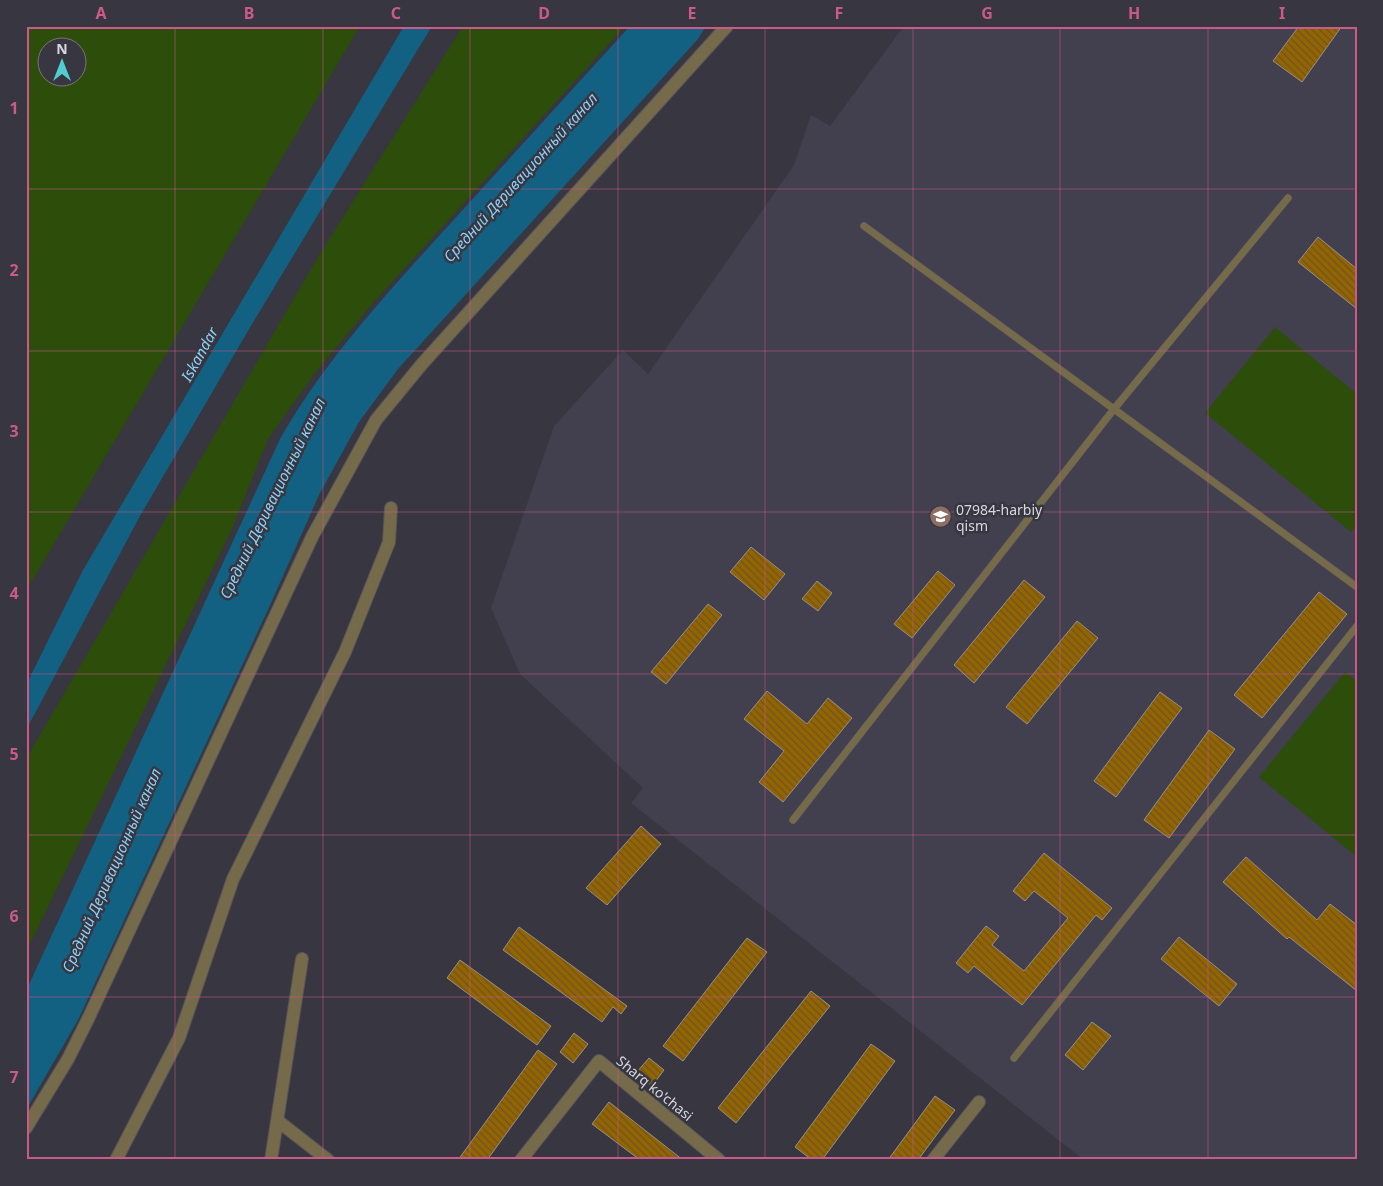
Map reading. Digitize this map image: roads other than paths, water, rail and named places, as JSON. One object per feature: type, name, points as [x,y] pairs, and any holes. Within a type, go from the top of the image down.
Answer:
[{"type":"street","points":[[26,1128],[68,1059],[90,1017],[312,537],[376,420],[422,364],[727,26]]},
{"type":"street","points":[[116,1160],[179,1038],[233,879],[345,652],[390,542],[391,508]]},
{"type":"street","points":[[271,1160],[302,959]]},
{"type":"street","name":"Sharq ko'chasi","points":[[521,1160],[599,1061],[719,1160]]},
{"type":"street","points":[[933,1160],[979,1102]]},
{"type":"street","points":[[278,1120],[328,1160]]},
{"type":"lane","points":[[793,820],[1114,409],[1288,198]]},
{"type":"lane","points":[[864,226],[1357,587]]},
{"type":"lane","points":[[1014,1058],[1357,626]]},
{"type":"water","name":"Iskandar","points":[[404,26],[432,26],[252,324],[140,516],[26,730],[26,685],[83,570]]},
{"type":"water","name":"Средний Деривационный канал","points":[[630,26],[706,26],[698,39],[398,369],[359,422],[319,495],[78,1020],[26,1110],[26,991],[280,439],[317,382],[358,328],[426,250]]},
{"type":"place","name":"07984-harbiy qism","points":[[940,517]]}]
